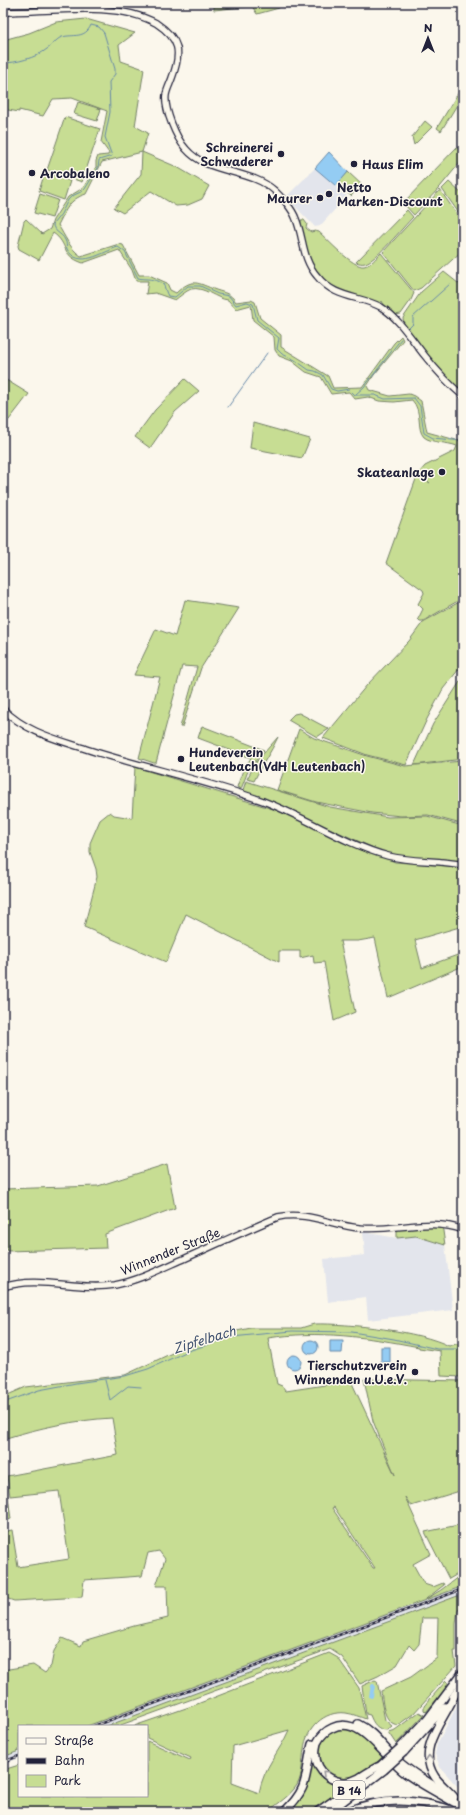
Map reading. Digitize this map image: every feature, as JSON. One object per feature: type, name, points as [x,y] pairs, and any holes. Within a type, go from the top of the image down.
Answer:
[{"type":"highway","name":"B 14","points":[[402,1750],[427,1720],[463,1672]]},
{"type":"highway","name":"B 14","points":[[329,1812],[382,1768],[431,1724],[463,1683]]},
{"type":"highway","points":[[454,1797],[434,1776],[429,1765],[428,1755],[433,1735],[451,1705],[455,1694]]},
{"type":"highway","points":[[284,1812],[298,1797],[305,1782],[312,1746],[316,1735],[330,1724],[343,1721],[357,1724],[368,1730],[398,1761],[409,1770],[463,1801]]},
{"type":"highway","points":[[382,1768],[347,1782],[335,1780],[325,1775],[318,1766],[316,1755],[317,1746],[321,1736],[334,1727],[345,1725],[356,1728],[366,1734],[403,1772],[421,1784],[463,1806]]},
{"type":"highway","name":"B 14","points":[[317,1812],[382,1768]]},
{"type":"highway","points":[[346,1812],[374,1803],[394,1800],[420,1802],[457,1812]]},
{"type":"main road","points":[[3,12],[112,6],[145,17],[168,32],[176,41],[178,50],[177,63],[165,100],[174,129],[185,149],[205,162],[266,183],[289,206],[296,218],[306,260],[317,277],[334,292],[370,303],[389,313],[433,366],[463,396]]},
{"type":"main road","points":[[3,709],[20,723],[50,738],[120,760],[241,793],[273,805],[365,848],[389,856],[463,865]]},
{"type":"main road","name":"Winnender Straße","points":[[3,1287],[16,1283],[28,1282],[85,1286],[122,1283],[152,1273],[278,1217],[291,1215],[304,1216],[364,1229],[392,1229],[434,1225],[463,1230]]},
{"type":"shaded area","points":[[315,168],[347,196],[320,226],[315,227],[286,197]]},
{"type":"shaded area","points":[[363,1232],[397,1238],[416,1236],[445,1245],[453,1310],[368,1320],[366,1297],[328,1302],[324,1259],[365,1255]]},
{"type":"shaded area","points":[[463,1586],[463,1594],[110,1725],[90,1725]]},
{"type":"shaded area","points":[[463,1694],[463,1789],[456,1785],[440,1767],[435,1754],[437,1744]]},
{"type":"shaded area","points":[[18,1751],[18,1758],[3,1764],[3,1757]]},
{"type":"green space","points":[[214,3],[279,3],[279,8],[257,14],[252,6],[214,10]]},
{"type":"green space","points":[[86,19],[135,33],[119,45],[121,61],[144,69],[135,126],[148,133],[142,152],[102,162],[86,194],[80,196],[72,202],[66,210],[58,225],[68,242],[81,256],[119,244],[123,245],[139,275],[149,275],[167,283],[170,290],[176,293],[187,285],[195,283],[227,294],[236,302],[251,300],[255,302],[260,318],[281,335],[281,347],[328,376],[333,388],[362,387],[394,343],[401,336],[403,340],[374,375],[367,386],[369,390],[390,396],[409,394],[414,396],[421,401],[427,432],[456,440],[463,439],[463,598],[423,621],[420,621],[418,619],[423,609],[418,604],[424,593],[423,590],[386,563],[416,479],[419,476],[430,483],[419,473],[425,466],[455,451],[457,446],[424,437],[420,430],[419,415],[412,400],[394,402],[379,401],[368,397],[355,399],[349,392],[331,394],[321,377],[306,372],[292,361],[279,356],[275,350],[274,337],[253,320],[251,305],[236,309],[228,300],[201,289],[191,289],[175,300],[155,293],[146,294],[148,281],[136,281],[132,270],[119,250],[83,263],[76,260],[68,253],[58,237],[53,233],[39,260],[19,249],[18,246],[24,221],[26,219],[42,234],[50,229],[53,220],[68,197],[83,188],[96,167],[98,156],[108,155],[109,153],[101,142],[107,111],[72,98],[53,99],[43,116],[19,110],[19,112],[3,109],[3,40],[29,33],[56,22]]},
{"type":"green space","points":[[463,85],[463,95],[441,131],[437,128]]},
{"type":"green space","points":[[78,102],[101,109],[97,121],[74,114]]},
{"type":"green space","points":[[65,117],[100,129],[82,182],[47,170]]},
{"type":"green space","points":[[425,121],[432,127],[414,145],[412,137]]},
{"type":"green space","points":[[457,147],[463,152],[463,159],[414,215],[403,203]]},
{"type":"green space","points":[[142,152],[177,167],[209,186],[202,199],[188,205],[176,206],[151,191],[123,213],[114,208],[141,174]]},
{"type":"green space","points":[[45,172],[70,181],[64,200],[39,191]]},
{"type":"green space","points":[[348,172],[362,185],[351,196],[337,184]]},
{"type":"green space","points":[[449,182],[463,195],[463,219],[442,189]]},
{"type":"green space","points":[[440,190],[463,223],[463,250],[421,288],[414,291],[383,252]]},
{"type":"green space","points":[[40,194],[58,200],[52,218],[34,213]]},
{"type":"green space","points":[[407,210],[413,217],[383,250],[370,261],[365,263],[356,262]]},
{"type":"green space","points":[[301,220],[304,220],[307,224],[306,228],[311,232],[319,232],[353,263],[364,266],[373,261],[381,253],[414,293],[401,314],[395,315],[385,307],[382,301],[380,304],[342,292],[323,279],[310,259],[302,232]]},
{"type":"green space","points":[[444,272],[463,287],[463,393],[433,363],[404,324],[403,318],[421,292]]},
{"type":"green space","points":[[3,378],[29,394],[7,421],[3,419]]},
{"type":"green space","points":[[185,379],[199,391],[175,412],[150,448],[135,437],[155,410]]},
{"type":"green space","points":[[253,423],[310,439],[302,458],[250,448]]},
{"type":"green space","points":[[185,600],[239,608],[201,668],[182,727],[180,727],[197,667],[182,666],[156,763],[154,763],[139,758],[160,677],[134,675],[156,629],[175,636]]},
{"type":"green space","points":[[463,600],[463,664],[443,689],[427,719],[406,765],[367,755],[323,738],[367,685],[409,641],[423,622]]},
{"type":"green space","points":[[463,677],[463,759],[414,765],[433,724]]},
{"type":"green space","points":[[299,713],[329,729],[317,737],[288,720],[294,714]]},
{"type":"green space","points":[[202,726],[264,750],[248,771],[241,789],[237,787],[243,770],[251,758],[198,738]]},
{"type":"green space","points":[[299,729],[314,738],[367,756],[405,766],[463,761],[463,821],[461,824],[428,815],[401,816],[372,813],[316,802],[277,790]]},
{"type":"green space","points":[[278,737],[254,781],[247,779],[256,762]]},
{"type":"green space","points":[[135,767],[273,809],[395,862],[450,866],[463,869],[463,926],[415,940],[422,968],[463,953],[463,966],[388,998],[375,938],[358,941],[340,941],[355,1012],[334,1021],[324,962],[314,963],[313,955],[300,958],[300,951],[279,951],[279,962],[186,914],[166,962],[84,927],[97,877],[90,852],[90,843],[100,820],[110,812],[114,815],[132,818]]},
{"type":"green space","points":[[246,781],[330,807],[388,817],[427,816],[463,826],[463,864],[397,856],[380,851],[274,803],[246,793],[243,790]]},
{"type":"green space","points":[[167,1164],[175,1208],[105,1234],[106,1248],[7,1251],[3,1238],[3,1189],[98,1186]]},
{"type":"green space","points":[[442,1224],[445,1245],[416,1236],[397,1238],[397,1225]]},
{"type":"green space","points":[[314,1324],[345,1325],[403,1332],[449,1346],[463,1342],[462,1377],[441,1376],[440,1351],[381,1340],[343,1336],[306,1335],[268,1338],[277,1384],[282,1386],[286,1391],[351,1381],[395,1475],[373,1421],[364,1379],[463,1381],[463,1490],[411,1506],[405,1497],[431,1554],[413,1564],[424,1584],[433,1587],[443,1583],[444,1585],[426,1599],[441,1590],[463,1573],[463,1586],[90,1725],[18,1725],[18,1751],[3,1757],[3,1670],[33,1665],[45,1673],[51,1666],[54,1651],[62,1638],[81,1646],[83,1641],[168,1618],[167,1586],[156,1586],[165,1559],[159,1551],[148,1553],[142,1576],[84,1580],[82,1597],[14,1601],[3,1597],[3,1532],[12,1530],[18,1567],[69,1559],[59,1491],[10,1496],[7,1476],[118,1455],[112,1418],[57,1425],[3,1439],[3,1397],[26,1387],[125,1375],[200,1340],[216,1338],[232,1332],[251,1328],[301,1328]],"holes":[[[334,1507],[375,1568],[373,1568],[332,1508]]]},
{"type":"green space","points":[[8,1497],[11,1519],[3,1522],[3,1499]]},
{"type":"green space","points":[[463,1524],[463,1571],[449,1579],[425,1532]]},
{"type":"green space","points":[[463,1594],[463,1607],[458,1609],[456,1624],[456,1651],[454,1651],[456,1666],[413,1714],[398,1725],[389,1721],[387,1717],[383,1707],[381,1691],[411,1677],[437,1658],[438,1618],[422,1618],[419,1644],[414,1650],[409,1645],[397,1665],[360,1684],[342,1657],[330,1649],[121,1725],[110,1725]]},
{"type":"green space","points":[[329,1653],[338,1658],[359,1688],[366,1719],[349,1713],[338,1713],[330,1715],[318,1722],[312,1728],[305,1742],[301,1772],[297,1785],[287,1796],[267,1812],[23,1812],[21,1810],[19,1812],[3,1812],[3,1770],[18,1765],[18,1797],[148,1797],[148,1741],[190,1760],[191,1758],[148,1738],[148,1725],[137,1725],[192,1706]],"holes":[[[289,1730],[268,1767],[261,1783],[259,1793],[232,1783],[233,1746]]]},
{"type":"green space","points":[[375,1680],[377,1681],[385,1720],[392,1726],[387,1730],[378,1727],[370,1715],[366,1714],[362,1686]]},
{"type":"green space","points":[[446,1681],[449,1685],[426,1712],[424,1710],[424,1706]]},
{"type":"green space","points":[[419,1712],[424,1715],[396,1744],[388,1732],[395,1730]]},
{"type":"green space","points":[[346,1727],[364,1735],[383,1756],[372,1767],[359,1776],[346,1779],[335,1778],[327,1772],[321,1764],[318,1755],[319,1745],[324,1736],[335,1728]]},
{"type":"green space","points":[[314,1748],[321,1773],[353,1782],[309,1812],[286,1812],[307,1783]]},
{"type":"water","points":[[329,152],[348,172],[336,186],[315,168]]},
{"type":"water","points":[[311,1340],[316,1342],[318,1347],[316,1352],[311,1354],[306,1352],[304,1347],[306,1342]]},
{"type":"water","points":[[330,1341],[343,1341],[342,1353],[330,1353]]},
{"type":"water","points":[[381,1347],[390,1347],[390,1362],[381,1362]]},
{"type":"water","points":[[294,1355],[299,1357],[301,1362],[299,1367],[294,1369],[289,1367],[287,1362],[289,1357]]},
{"type":"waterway","points":[[3,63],[20,61],[37,55],[49,48],[60,38],[82,34],[91,25],[99,27],[104,33],[115,69],[115,74],[109,82],[110,112],[105,137],[112,156],[99,160],[98,168],[85,189],[68,200],[61,214],[53,224],[54,229],[64,238],[67,249],[72,255],[84,259],[91,258],[118,247],[125,252],[138,278],[160,282],[163,284],[168,296],[175,297],[188,286],[200,286],[218,294],[229,296],[236,305],[247,302],[253,304],[257,320],[279,338],[277,349],[282,354],[295,360],[309,370],[323,375],[331,389],[337,391],[349,389],[355,395],[375,395],[385,399],[414,398],[420,406],[424,433],[433,438],[463,441]]},
{"type":"waterway","points":[[459,277],[463,273]]},
{"type":"waterway","points":[[409,328],[413,324],[413,317],[450,284]]},
{"type":"waterway","points":[[356,394],[364,387],[401,339]]},
{"type":"waterway","points":[[228,407],[267,353]]},
{"type":"waterway","name":"Zipfelbach","points":[[3,1403],[39,1390],[125,1376],[148,1369],[188,1351],[232,1337],[292,1331],[352,1332],[394,1339],[437,1349],[463,1349]]},
{"type":"waterway","points":[[105,1380],[110,1400],[128,1386],[141,1387]]},
{"type":"waterway","points":[[371,1696],[373,1686]]},
{"type":"railway","points":[[97,1725],[463,1589]]},
{"type":"railway","points":[[3,1762],[18,1756]]},
{"type":"place","name":"Schreinerei Schwaderer","points":[[281,154]]},
{"type":"place","name":"Haus Elim","points":[[354,164]]},
{"type":"place","name":"Arcobaleno","points":[[32,173]]},
{"type":"place","name":"Netto Marken-Discount","points":[[329,194]]},
{"type":"place","name":"Maurer","points":[[320,198]]},
{"type":"place","name":"Skateanlage","points":[[442,472]]},
{"type":"place","name":"Hundeverein Leutenbach(VdH Leutenbach)","points":[[181,759]]},
{"type":"place","name":"Tierschutzverein Winnenden u.U.e.V.","points":[[415,1372]]}]
